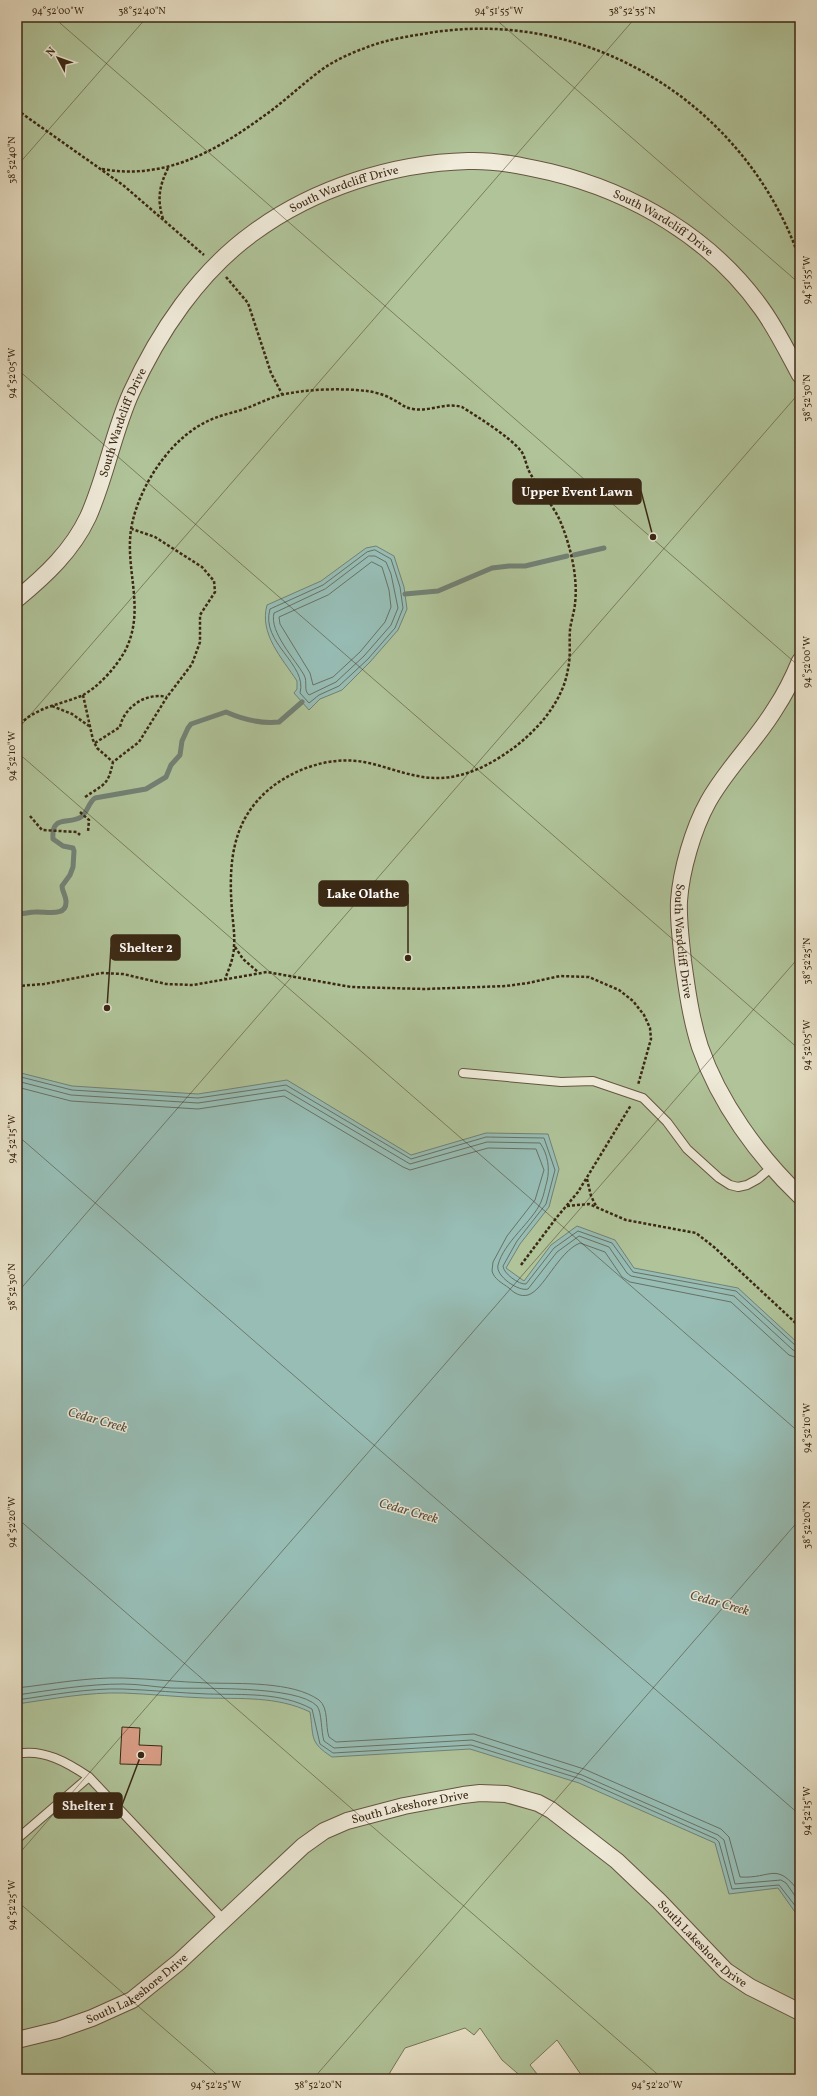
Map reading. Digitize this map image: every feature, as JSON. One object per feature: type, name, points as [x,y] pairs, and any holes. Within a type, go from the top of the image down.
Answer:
[{"type":"street","name":"South Wardcliff Drive","points":[[17,599],[44,578],[69,548],[87,518],[102,479],[114,434],[132,391],[149,357],[178,311],[203,279],[229,252],[253,233],[284,213],[339,186],[368,177],[435,163],[471,161],[502,163],[527,167],[564,176],[614,192],[638,203],[676,226],[703,247],[732,274],[761,307],[781,338],[800,375]]},
{"type":"street","name":"South Wardcliff Drive","points":[[800,661],[775,710],[708,803],[690,849],[679,901],[680,929],[686,982],[693,1022],[701,1047],[726,1101],[772,1167],[800,1196]]},
{"type":"street","name":"South Lakeshore Drive","points":[[17,2040],[58,2030],[92,2018],[132,2000],[168,1972],[303,1846],[324,1831],[347,1821],[404,1806],[480,1793],[506,1794],[538,1803],[551,1810],[617,1860],[659,1901],[726,1971],[750,1987],[800,2012]]},
{"type":"lane","points":[[463,1074],[561,1082],[593,1081],[643,1098],[662,1117],[687,1149],[719,1178],[730,1184],[738,1187],[747,1185],[758,1179],[772,1167]]},
{"type":"lane","points":[[17,1754],[24,1752],[43,1754],[68,1763],[89,1777],[224,1920]]},
{"type":"lane","points":[[18,1837],[89,1777]]},
{"type":"path","points":[[102,169],[146,172],[168,168],[186,162],[261,119],[325,67],[367,47],[404,37],[451,30],[508,29],[541,34],[574,42],[638,69],[666,86],[700,112],[736,146],[761,180],[794,241],[800,260]]},
{"type":"path","points":[[17,110],[102,169],[164,219],[205,256]]},
{"type":"path","points":[[164,219],[158,200],[158,191],[168,168]]},
{"type":"path","points":[[222,273],[234,284],[248,303],[269,367],[282,394]]},
{"type":"path","points":[[17,728],[27,718],[51,706],[83,695],[101,681],[121,658],[126,649],[135,621],[136,602],[131,563],[132,529],[136,510],[149,480],[163,458],[201,425],[214,418],[282,394],[316,391],[368,391],[392,399],[402,406],[414,409],[455,405],[462,407],[520,449],[529,470],[556,512],[572,558],[575,602],[570,628],[569,666],[562,690],[543,720],[514,748],[469,773],[441,778],[411,775],[364,762],[329,761],[293,774],[273,786],[258,800],[242,823],[233,851],[232,908],[235,947],[225,979]]},
{"type":"path","points":[[85,797],[105,785],[110,776],[113,762],[139,742],[167,697],[192,664],[198,653],[200,642],[200,615],[215,592],[214,581],[202,567],[168,544],[143,532],[132,529]]},
{"type":"path","points":[[83,695],[90,727],[97,748],[113,762]]},
{"type":"path","points":[[95,743],[120,727],[122,718],[136,703],[151,697],[167,697]]},
{"type":"path","points":[[51,706],[72,714],[90,727]]},
{"type":"path","points":[[17,787],[21,784]]},
{"type":"path","points":[[80,812],[86,816],[90,823],[88,832]]},
{"type":"path","points":[[30,816],[38,826],[50,831],[77,832],[80,834]]},
{"type":"path","points":[[235,947],[243,959],[258,973]]},
{"type":"path","points":[[17,986],[44,984],[102,973],[123,974],[154,982],[193,985],[267,972],[350,987],[424,989],[528,984],[560,976],[588,977],[619,990],[633,1001],[644,1015],[650,1028],[651,1039],[638,1085]]},
{"type":"path","points":[[521,1265],[587,1178],[633,1101]]},
{"type":"path","points":[[587,1178],[590,1196],[596,1206]]},
{"type":"path","points":[[566,1206],[596,1206],[626,1220],[687,1230],[704,1238],[800,1328]]},
{"type":"green space","points":[[17,17],[800,17],[800,2079],[584,2079],[557,2040],[530,2065],[541,2079],[524,2079],[502,2060],[480,2028],[474,2035],[465,2028],[405,2048],[386,2079],[17,2079]]},
{"type":"water","points":[[376,546],[394,556],[404,587],[407,609],[398,630],[370,662],[342,690],[320,699],[309,710],[294,693],[297,689],[297,681],[273,645],[269,636],[265,616],[267,605],[321,581],[366,548]]},
{"type":"water","name":"Cedar Creek","points":[[17,1072],[72,1086],[198,1094],[287,1080],[411,1155],[486,1133],[548,1134],[559,1169],[549,1207],[520,1244],[506,1268],[524,1281],[551,1245],[577,1226],[615,1240],[634,1268],[738,1288],[800,1345],[800,1919],[778,1888],[729,1894],[715,1843],[579,1783],[470,1749],[332,1757],[319,1747],[314,1739],[310,1712],[285,1703],[259,1699],[110,1693],[70,1696],[17,1704]]},
{"type":"building","points":[[122,1727],[140,1728],[139,1745],[162,1746],[161,1765],[120,1764]]},
{"type":"waterway","points":[[574,555],[604,548]]},
{"type":"waterway","points":[[405,594],[438,591],[492,568],[525,566],[567,556]]},
{"type":"waterway","points":[[17,914],[33,912],[59,912],[63,910],[65,906],[66,899],[62,886],[70,875],[73,867],[74,851],[73,848],[63,846],[53,839],[53,831],[55,826],[58,823],[81,817],[95,798],[146,789],[166,777],[171,765],[180,755],[182,741],[191,724],[226,712],[238,717],[252,720],[279,722],[302,702]]},
{"type":"place","name":"Upper Event Lawn","points":[[653,537]]},
{"type":"place","name":"Lake Olathe","points":[[408,958]]},
{"type":"place","name":"Shelter 2","points":[[107,1008]]},
{"type":"place","name":"Shelter 1","points":[[141,1755]]}]
